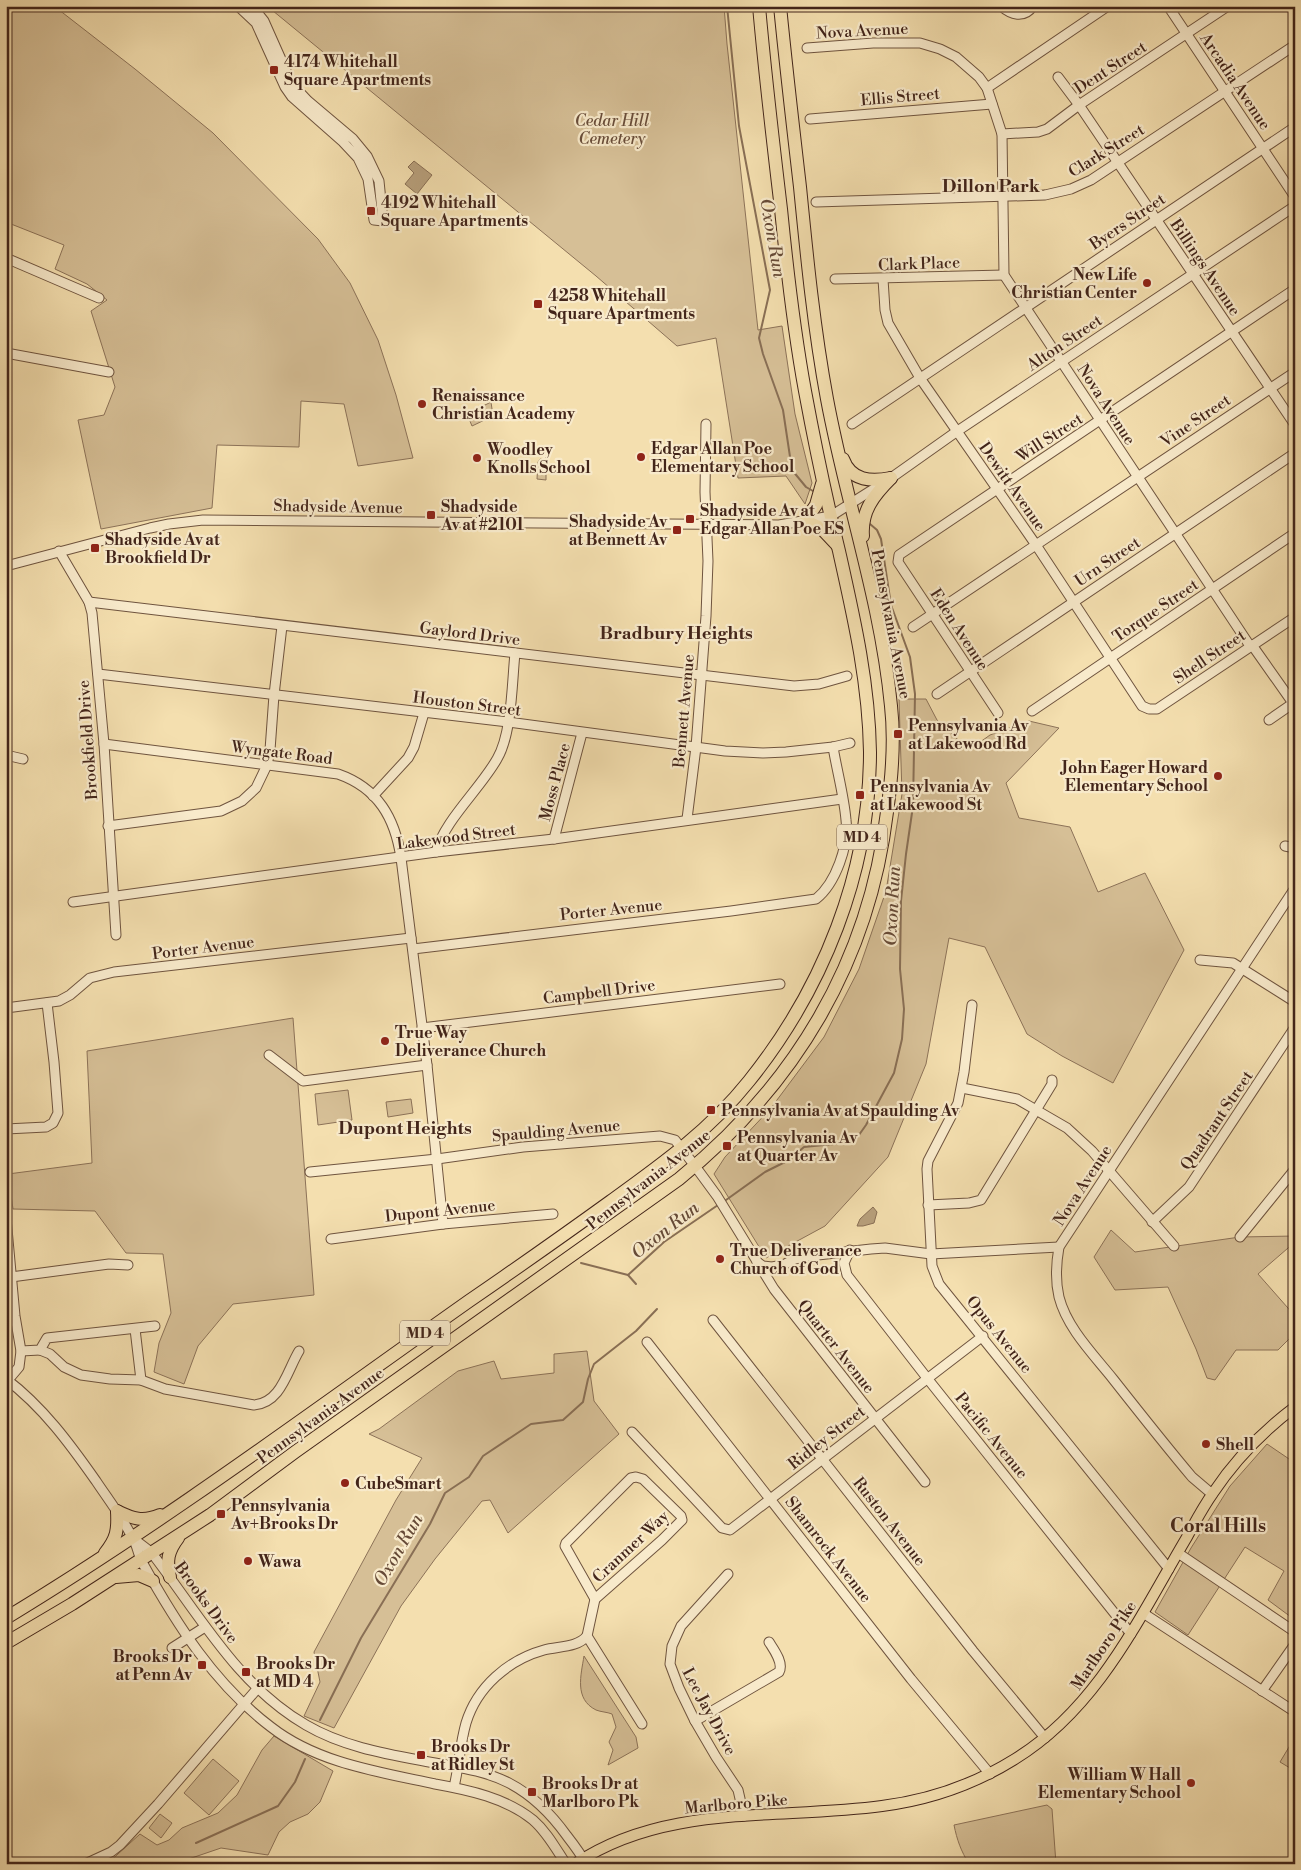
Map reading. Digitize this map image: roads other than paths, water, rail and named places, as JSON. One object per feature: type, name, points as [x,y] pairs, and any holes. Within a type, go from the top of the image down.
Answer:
[{"type":"highway","name":"Pennsylvania Avenue","points":[[6,1618],[134,1538],[682,1149],[707,1126],[748,1082],[770,1054],[800,1008],[822,965],[834,937],[854,870],[863,831],[870,756],[868,708],[860,642],[822,481],[804,389],[789,284],[759,6]]},
{"type":"highway","name":"Pennsylvania Avenue","points":[[6,1643],[210,1515],[295,1452],[628,1217],[696,1166],[712,1153],[754,1110],[798,1052],[844,972],[876,879],[885,830],[892,752],[892,708],[883,643],[874,598],[827,400],[814,315],[780,6]]},
{"type":"highway","points":[[836,441],[845,465],[856,476],[876,481],[891,478]]},
{"type":"highway","points":[[874,598],[863,540],[863,521],[871,500],[891,478]]},
{"type":"highway","points":[[822,481],[816,505],[805,521],[821,528],[837,545]]},
{"type":"highway","points":[[97,1562],[114,1540],[118,1528],[117,1511],[134,1519],[144,1520],[174,1510]]},
{"type":"highway","points":[[170,1577],[168,1554],[184,1531]]},
{"type":"highway","points":[[111,1578],[139,1575],[153,1581]]},
{"type":"main road","name":"Marlboro Pike","points":[[581,1862],[622,1840],[667,1826],[688,1822],[744,1816],[850,1810],[896,1804],[942,1793],[990,1774],[1015,1759],[1045,1738],[1092,1692],[1131,1634],[1212,1494],[1230,1470],[1257,1440],[1295,1408]]},
{"type":"street","points":[[238,6],[256,23],[285,87],[292,97],[343,142],[358,158],[368,179],[378,221],[379,180],[367,156],[353,139],[297,90],[288,76],[264,22],[252,6]]},
{"type":"street","points":[[1000,6],[1014,15],[1025,14],[1033,6]]},
{"type":"street","points":[[987,88],[1108,6]]},
{"type":"street","name":"Arcadia Avenue","points":[[1168,6],[1295,197]]},
{"type":"street","name":"Dent Street","points":[[1002,134],[1038,132],[1047,129],[1079,105],[1228,6]]},
{"type":"street","name":"Nova Avenue","points":[[807,48],[872,43],[920,43],[940,48],[956,57],[987,88],[1002,134],[1004,275],[1212,589],[1294,704]]},
{"type":"street","name":"Clark Street","points":[[816,202],[1045,195],[1072,189],[1091,180],[1224,90],[1295,45]]},
{"type":"street","name":"Billings Avenue","points":[[1058,76],[1295,425]]},
{"type":"street","name":"Ellis Street","points":[[810,119],[992,104]]},
{"type":"street","name":"Byers Street","points":[[852,424],[1295,127]]},
{"type":"street","name":"Alton Street","points":[[850,503],[891,478],[956,432],[1295,206]]},
{"type":"street","points":[[6,258],[99,298]]},
{"type":"street","name":"Clark Place","points":[[835,279],[1004,275]]},
{"type":"street","name":"Dewitt Avenue","points":[[883,279],[885,310],[888,323],[920,378],[1036,545],[1140,701]]},
{"type":"street","name":"Will Street","points":[[898,562],[899,555],[1295,289]]},
{"type":"street","points":[[6,353],[108,372]]},
{"type":"street","name":"Vine Street","points":[[913,628],[1295,372]]},
{"type":"street","name":"Bennett Avenue","points":[[687,820],[696,747],[707,589],[706,424]]},
{"type":"street","name":"Urn Street","points":[[936,694],[1295,453]]},
{"type":"street","name":"Shadyside Avenue","points":[[6,566],[169,524],[203,520],[778,525],[831,516],[850,503]]},
{"type":"street","name":"Torque Street","points":[[1032,711],[1295,533]]},
{"type":"street","name":"Brookfield Drive","points":[[59,551],[90,602],[104,744],[116,935]]},
{"type":"street","name":"Eden Avenue","points":[[898,562],[998,713]]},
{"type":"street","name":"Gaylord Drive","points":[[90,602],[702,676],[802,686],[819,684],[847,676]]},
{"type":"street","name":"Shell Street","points":[[1140,701],[1146,708],[1153,710],[1157,708],[1295,617]]},
{"type":"street","points":[[108,826],[210,813],[229,808],[242,801],[256,788],[267,765],[282,626]]},
{"type":"street","points":[[436,852],[438,843],[446,830],[480,786],[498,759],[504,746],[515,653]]},
{"type":"street","name":"Houston Street","points":[[98,674],[508,722],[725,751],[762,753],[833,747],[850,743]]},
{"type":"street","points":[[1269,720],[1294,704]]},
{"type":"street","points":[[374,796],[408,758],[414,747],[424,713]]},
{"type":"street","name":"Moss Place","points":[[554,839],[582,733]]},
{"type":"street","name":"Wyngate Road","points":[[104,744],[338,774],[350,778],[374,796],[385,809],[394,824],[401,858],[443,1224]]},
{"type":"street","points":[[833,747],[842,799]]},
{"type":"street","points":[[6,755],[24,759]]},
{"type":"street","name":"Lakewood Street","points":[[73,902],[842,799]]},
{"type":"street","name":"Porter Avenue","points":[[412,949],[812,900],[826,890],[833,879],[839,861],[846,827],[842,799]]},
{"type":"street","name":"Nova Avenue","points":[[1212,1494],[1192,1477],[1089,1350],[1074,1327],[1064,1310],[1059,1296],[1056,1275],[1059,1248],[1295,888]]},
{"type":"street","name":"Porter Avenue","points":[[6,1008],[47,1003],[67,998],[90,978],[114,972],[411,938]]},
{"type":"street","points":[[1200,960],[1233,963],[1295,1002]]},
{"type":"street","name":"Campbell Drive","points":[[422,1028],[780,984]]},
{"type":"street","points":[[6,1129],[46,1127],[53,1123],[58,1113],[47,1003]]},
{"type":"street","name":"Opus Avenue","points":[[972,1005],[962,1088],[955,1111],[928,1161],[931,1254],[936,1279],[1169,1569]]},
{"type":"street","name":"Quadrant Street","points":[[1152,1222],[1184,1193],[1295,1028]]},
{"type":"street","points":[[270,1055],[303,1081],[426,1064]]},
{"type":"street","points":[[928,1205],[969,1204],[981,1200],[1052,1080]]},
{"type":"street","points":[[962,1088],[1017,1099],[1074,1133],[1174,1246]]},
{"type":"street","name":"Spaulding Avenue","points":[[310,1172],[437,1159],[523,1147],[660,1136],[675,1140],[682,1149]]},
{"type":"street","name":"Quarter Avenue","points":[[682,1149],[717,1196],[756,1261],[790,1312],[925,1482]]},
{"type":"street","points":[[1240,1237],[1295,1169]]},
{"type":"street","name":"Dupont Avenue","points":[[331,1239],[443,1224],[553,1214]]},
{"type":"street","points":[[6,1218],[11,1277],[11,1316],[21,1351],[19,1367],[7,1380]]},
{"type":"street","points":[[756,1261],[763,1266],[772,1267],[784,1265],[795,1259],[809,1256],[850,1250],[885,1248],[931,1254],[1059,1248]]},
{"type":"street","name":"Pacific Avenue","points":[[850,1250],[844,1263],[847,1275],[1131,1634]]},
{"type":"street","points":[[11,1277],[109,1264],[128,1266]]},
{"type":"street","name":"Ruston Avenue","points":[[713,1320],[973,1651],[1045,1738]]},
{"type":"street","points":[[40,1350],[47,1338],[155,1326]]},
{"type":"street","points":[[135,1329],[141,1380]]},
{"type":"street","name":"Ridley Street","points":[[632,1432],[724,1530],[731,1530],[983,1336]]},
{"type":"street","name":"Shamrock Avenue","points":[[647,1342],[911,1679],[990,1774]]},
{"type":"street","points":[[21,1351],[40,1350],[50,1354],[64,1367],[81,1375],[110,1379],[141,1380],[164,1389],[246,1405],[260,1405],[278,1392],[299,1351]]},
{"type":"street","name":"Brooks Drive","points":[[7,1380],[43,1412],[78,1455],[146,1556],[170,1577],[232,1662],[257,1689],[307,1725],[344,1742],[377,1752],[458,1767],[508,1783],[534,1800],[557,1823],[581,1862]]},
{"type":"street","name":"Cranmer Way","points":[[633,1478],[643,1478],[681,1516],[681,1520],[662,1540],[595,1598],[565,1546],[567,1541],[633,1478]]},
{"type":"street","points":[[1178,1553],[1295,1632]]},
{"type":"street","name":"Brooks Drive","points":[[146,1556],[153,1581],[173,1616],[188,1637],[218,1677],[244,1705],[271,1728],[286,1738],[330,1758],[368,1770],[486,1796],[526,1815],[544,1831],[566,1864]]},
{"type":"street","name":"Lee Jay Drive","points":[[728,1574],[681,1626],[672,1646],[670,1661],[672,1672],[695,1721],[736,1787],[742,1800],[744,1816]]},
{"type":"street","points":[[454,1788],[465,1728],[480,1695],[491,1680],[526,1657],[544,1650],[583,1641],[587,1636],[595,1598]]},
{"type":"street","points":[[1142,1613],[1295,1712]]},
{"type":"street","points":[[172,1648],[205,1627]]},
{"type":"street","points":[[587,1636],[642,1724]]},
{"type":"street","points":[[695,1721],[779,1672],[781,1668],[780,1662],[770,1642]]},
{"type":"street","points":[[1262,1691],[1295,1644]]},
{"type":"street","points":[[85,1864],[111,1852],[120,1845],[257,1689]]},
{"type":"waterway","name":"Oxon Run","points":[[727,6],[739,126],[770,290],[759,338],[783,410],[792,470],[806,487],[813,491]]},
{"type":"waterway","name":"Oxon Run","points":[[726,1200],[765,1172],[789,1160],[804,1147],[854,1142],[866,1125],[894,1073],[902,1039],[904,1009],[900,969],[901,901],[913,806],[915,694],[910,657],[891,605],[881,539],[877,530],[870,524]]},
{"type":"waterway","name":"Oxon Run","points":[[581,1263],[628,1275],[664,1242],[718,1205]]},
{"type":"waterway","name":"Oxon Run","points":[[628,1275],[636,1284]]},
{"type":"waterway","name":"Oxon Run","points":[[320,1720],[361,1638],[430,1524],[445,1493],[469,1477],[483,1456],[531,1424],[563,1420],[583,1402],[588,1379],[594,1364],[636,1331],[657,1309]]},
{"type":"waterway","name":"Oxon Run","points":[[196,1843],[278,1806],[295,1782],[305,1759]]},
{"type":"place","name":"4174 Whitehall Square Apartments","points":[[274,70]]},
{"type":"place","name":"4192 Whitehall Square Apartments","points":[[371,211]]},
{"type":"place","name":"New Life Christian Center","points":[[1147,283]]},
{"type":"place","name":"4258 Whitehall Square Apartments","points":[[538,304]]},
{"type":"place","name":"Renaissance Christian Academy","points":[[422,404]]},
{"type":"place","name":"Edgar Allan Poe Elementary School","points":[[641,457]]},
{"type":"place","name":"Woodley Knolls School","points":[[477,458]]},
{"type":"place","name":"Shadyside Av at #2101","points":[[431,515]]},
{"type":"place","name":"Shadyside Av at Edgar Allan Poe ES","points":[[690,519]]},
{"type":"place","name":"Shadyside Av at Bennett Av","points":[[677,530]]},
{"type":"place","name":"Shadyside Av at Brookfield Dr","points":[[95,548]]},
{"type":"place","name":"Pennsylvania Av at Lakewood Rd","points":[[898,734]]},
{"type":"place","name":"John Eager Howard Elementary School","points":[[1218,776]]},
{"type":"place","name":"Pennsylvania Av at Lakewood St","points":[[860,795]]},
{"type":"place","name":"True Way Deliverance Church","points":[[385,1041]]},
{"type":"place","name":"Pennsylvania Av at Spaulding Av","points":[[711,1110]]},
{"type":"place","name":"Pennsylvania Av at Quarter Av","points":[[727,1146]]},
{"type":"place","name":"True Deliverance Church of God","points":[[720,1259]]},
{"type":"place","name":"Shell","points":[[1206,1444]]},
{"type":"place","name":"CubeSmart","points":[[345,1483]]},
{"type":"place","name":"Pennsylvania Av+Brooks Dr","points":[[221,1514]]},
{"type":"place","name":"Wawa","points":[[248,1561]]},
{"type":"place","name":"Brooks Dr at Penn Av","points":[[202,1665]]},
{"type":"place","name":"Brooks Dr at MD 4","points":[[246,1672]]},
{"type":"place","name":"Brooks Dr at Ridley St","points":[[421,1755]]},
{"type":"place","name":"William W Hall Elementary School","points":[[1191,1783]]},
{"type":"place","name":"Brooks Dr at Marlboro Pk","points":[[532,1792]]},
{"type":"district","name":"Dillon Park","points":[[991,186]]},
{"type":"district","name":"Bradbury Heights","points":[[676,633]]},
{"type":"district","name":"Dupont Heights","points":[[405,1128]]},
{"type":"district","name":"Coral Hills","points":[[1218,1525]]},
{"type":"park label","name":"Cedar Hill Cemetery","points":[[612,129]]}]
